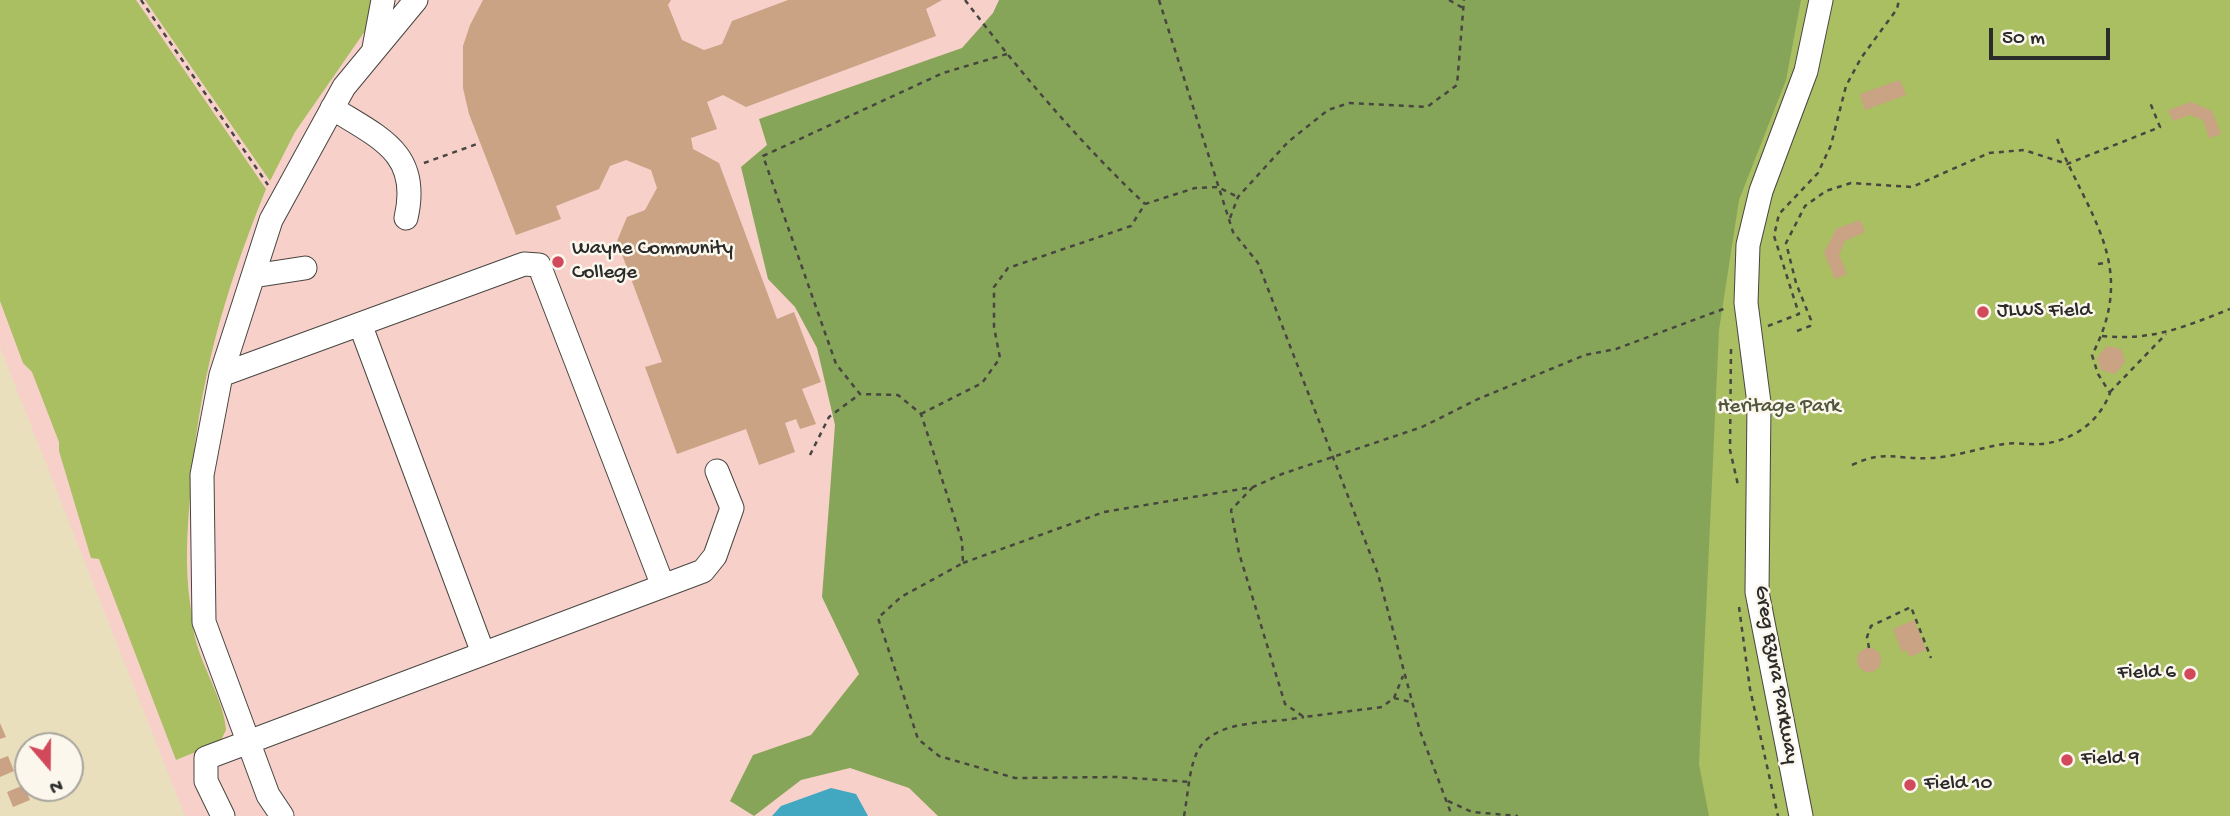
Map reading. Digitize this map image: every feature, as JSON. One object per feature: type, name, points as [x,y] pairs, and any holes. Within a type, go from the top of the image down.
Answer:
[{"type":"street","points":[[374,51],[383,0]]},
{"type":"street","points":[[282,816],[268,795],[204,622],[200,486],[221,375],[271,220],[344,87],[416,0]]},
{"type":"street","name":"Greg Bzura Parkway","points":[[1801,816],[1756,592],[1759,403],[1746,303],[1748,245],[1761,191],[1784,138],[1806,72],[1821,0]]},
{"type":"street","points":[[332,108],[383,140],[406,166],[412,193],[407,218]]},
{"type":"street","points":[[221,375],[524,264],[539,265],[663,586]]},
{"type":"street","points":[[253,276],[305,268]]},
{"type":"street","points":[[360,324],[483,653]]},
{"type":"street","points":[[223,816],[206,781],[206,758],[703,571],[715,556],[732,508],[717,471]]},
{"type":"path","points":[[141,0],[268,186]]},
{"type":"path","points":[[965,0],[1007,54],[1108,169],[1145,204]]},
{"type":"path","points":[[1159,0],[1233,232],[1258,263],[1378,574],[1420,731],[1452,816]]},
{"type":"path","points":[[1449,0],[1463,8]]},
{"type":"path","points":[[1229,220],[1238,197],[1289,142],[1328,110],[1349,103],[1427,107],[1457,85],[1464,0]]},
{"type":"path","points":[[860,394],[836,364],[763,156],[943,73],[1007,54]]},
{"type":"path","points":[[1797,331],[1810,326],[1786,243],[1805,205],[1826,191],[1851,183],[1912,187],[1989,153],[2024,149],[2067,164],[2160,127],[2149,100]]},
{"type":"path","points":[[2056,136],[2067,164],[2101,230],[2110,262],[2113,285],[2102,336],[2092,355],[2098,374],[2110,393]]},
{"type":"path","points":[[425,163],[477,144]]},
{"type":"path","points":[[921,414],[982,383],[1000,358],[994,327],[994,287],[1008,268],[1130,226],[1145,204],[1195,188],[1218,187],[1238,197]]},
{"type":"path","points":[[1780,260],[1788,257]]},
{"type":"path","points":[[2098,264],[2110,262]]},
{"type":"path","points":[[1191,782],[1116,777],[1015,778],[940,756],[918,740],[878,618],[901,597],[963,563],[1104,512],[1253,488],[1422,426],[1478,399],[1585,355],[1616,349],[1746,303]]},
{"type":"path","points":[[2102,336],[2130,339],[2166,334],[2230,309]]},
{"type":"path","points":[[1800,314],[1807,310]]},
{"type":"path","points":[[1852,465],[1872,456],[1929,458],[2007,443],[2042,444],[2065,439],[2084,429],[2104,410],[2110,393],[2166,334]]},
{"type":"path","points":[[810,455],[829,417],[860,394],[898,395],[921,414],[962,541],[963,563]]},
{"type":"path","points":[[1253,488],[1231,510],[1239,553],[1284,704],[1304,718]]},
{"type":"path","points":[[1869,648],[1867,637],[1871,626],[1911,607],[1931,658]]},
{"type":"path","points":[[1184,816],[1200,747],[1215,734],[1237,727],[1382,707],[1394,698],[1404,675]]},
{"type":"path","points":[[1394,698],[1413,702]]},
{"type":"path","points":[[1448,801],[1472,812],[1518,816]]},
{"type":"shaded area","points":[[0,0],[1167,0],[1487,816],[185,816],[0,347]]},
{"type":"green space","points":[[0,0],[136,0],[266,189],[225,303],[206,377],[199,415],[189,510],[187,577],[194,630],[200,655],[222,709],[226,730],[220,742],[176,760],[99,559],[91,558],[59,451],[59,442],[32,372],[23,363],[0,301]]},
{"type":"green space","points":[[145,0],[375,0],[365,31],[295,132],[270,181]]},
{"type":"green space","points":[[999,0],[1801,0],[1786,80],[1739,200],[1719,330],[1699,764],[1709,816],[938,816],[909,788],[850,768],[801,780],[754,816],[730,801],[753,755],[811,735],[859,674],[822,597],[835,425],[817,348],[795,307],[768,279],[741,167],[767,145],[759,119],[962,48],[993,13]]},
{"type":"green space","name":"Heritage Park","points":[[1167,0],[2230,0],[2230,816],[1487,816]]},
{"type":"water","points":[[831,788],[856,794],[868,816],[772,816],[781,806]]},
{"type":"building","points":[[483,0],[671,0],[668,5],[682,40],[704,50],[722,44],[732,21],[788,0],[942,0],[926,9],[936,36],[746,107],[723,95],[707,102],[717,129],[691,138],[693,149],[719,163],[777,319],[794,312],[821,382],[802,389],[816,424],[800,429],[796,419],[785,423],[795,452],[759,465],[746,429],[677,454],[645,367],[662,362],[617,241],[627,217],[645,210],[657,188],[651,170],[626,160],[610,166],[599,189],[556,206],[561,219],[516,235],[469,114],[463,88],[463,46]]},
{"type":"building","points":[[1900,80],[1906,95],[1865,110],[1860,94]]},
{"type":"building","points":[[2191,102],[2212,111],[2221,134],[2209,138],[2203,120],[2190,115],[2173,121],[2168,110]]},
{"type":"building","points":[[1860,220],[1865,232],[1845,241],[1839,255],[1847,274],[1835,279],[1824,253],[1836,229]]},
{"type":"building","points":[[2107,346],[2121,349],[2125,362],[2115,374],[2101,370],[2097,358]]},
{"type":"building","points":[[1914,620],[1926,650],[1909,657],[1907,650],[1902,652],[1893,629]]},
{"type":"building","points":[[1869,648],[1878,651],[1881,660],[1878,669],[1869,672],[1860,669],[1857,660],[1860,651]]},
{"type":"building","points":[[0,723],[6,737],[0,739]]},
{"type":"building","points":[[8,756],[14,771],[0,777],[0,759]]},
{"type":"building","points":[[14,789],[14,802],[25,802],[13,807],[7,792]]},
{"type":"place","name":"Wayne Community College","points":[[558,262]]},
{"type":"place","name":"JLWS Field","points":[[1983,312]]},
{"type":"place","name":"Field 6","points":[[2190,674]]},
{"type":"place","name":"Field 9","points":[[2067,760]]},
{"type":"place","name":"Field 10","points":[[1910,785]]}]
